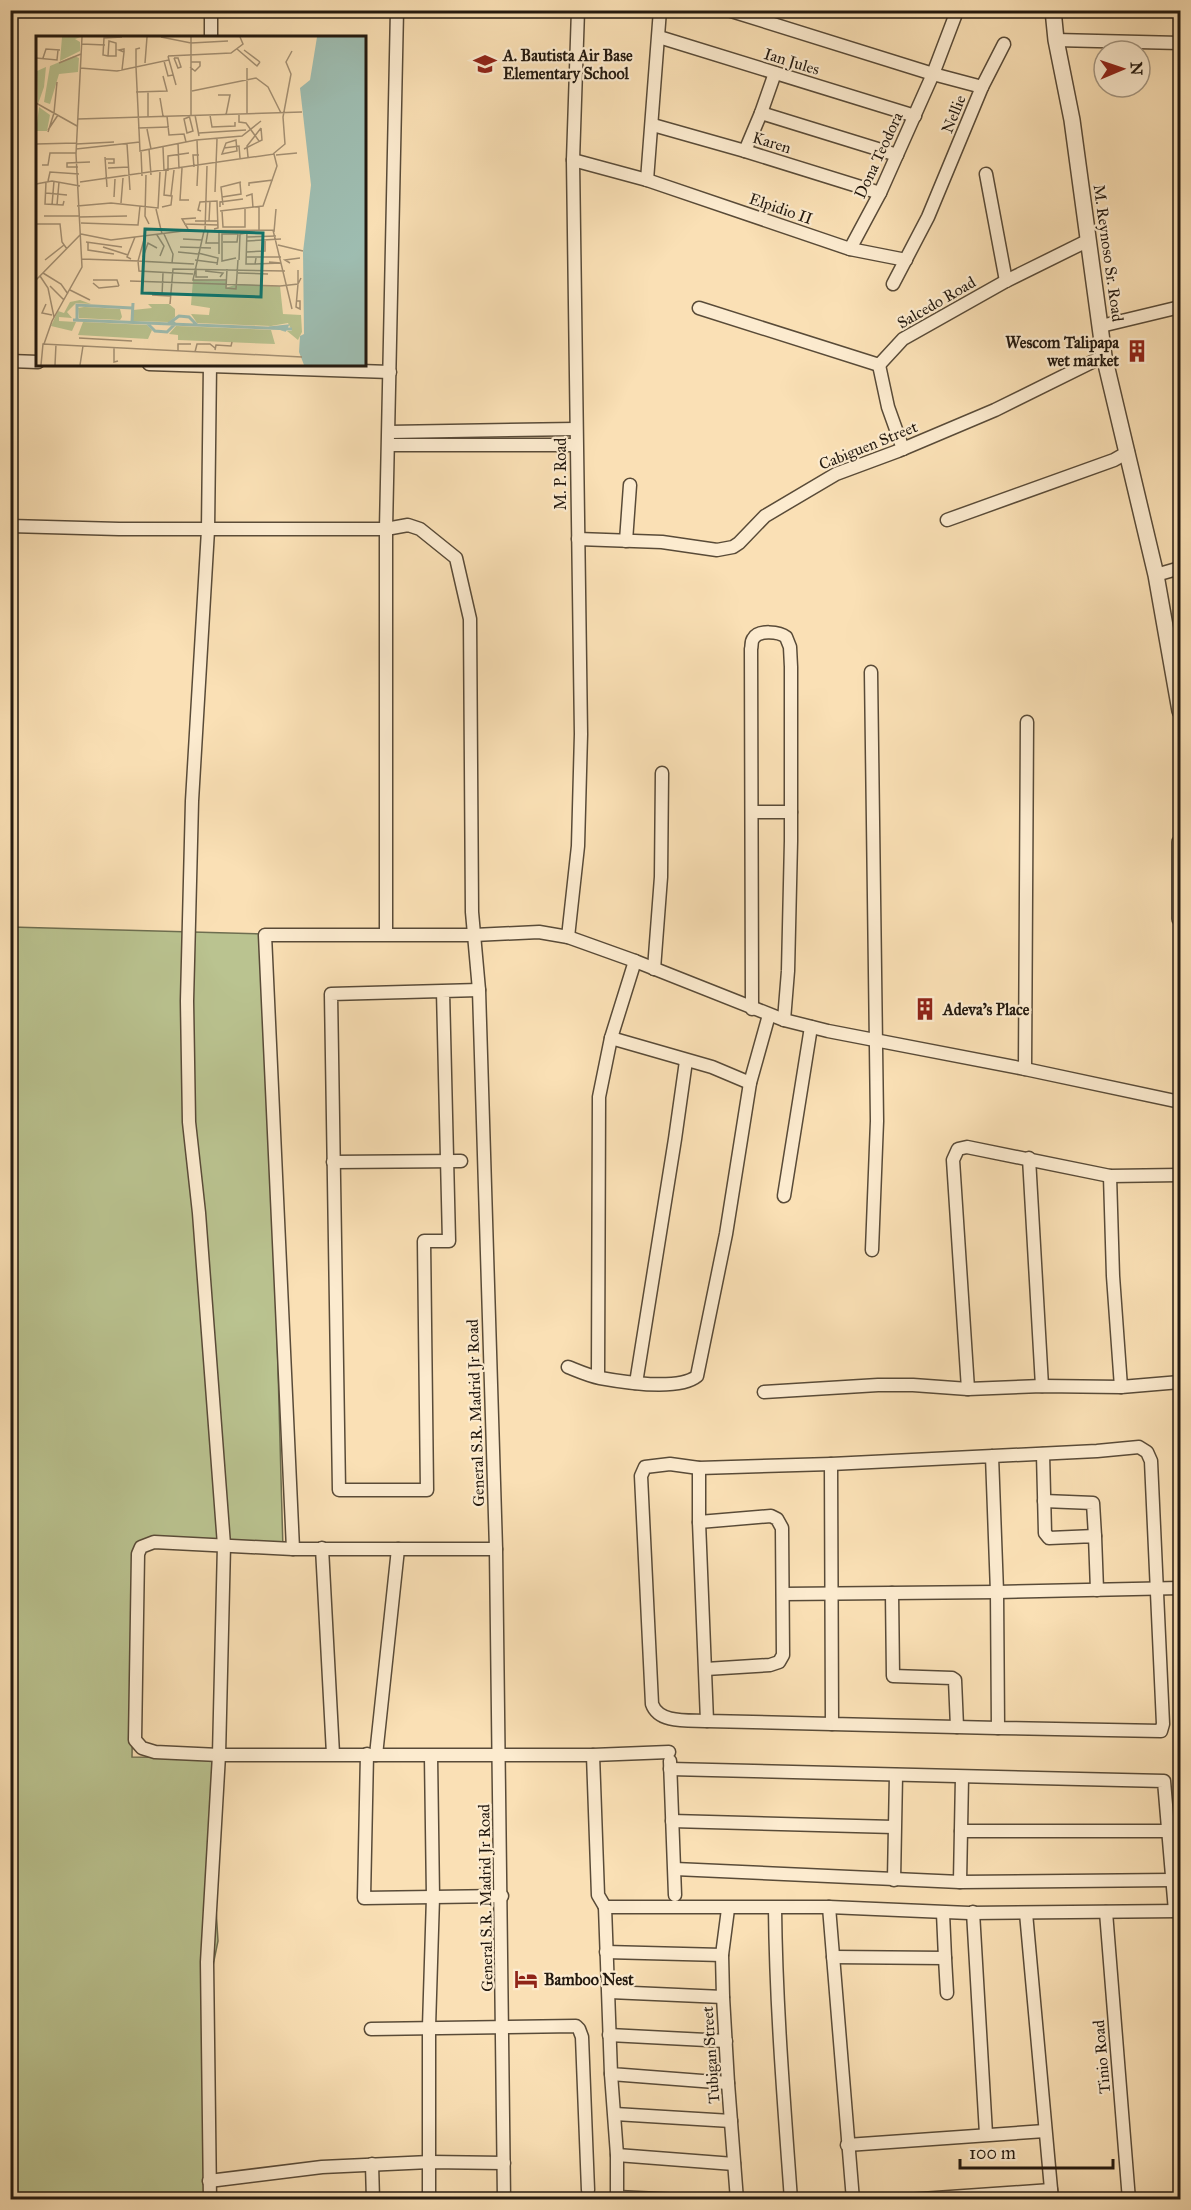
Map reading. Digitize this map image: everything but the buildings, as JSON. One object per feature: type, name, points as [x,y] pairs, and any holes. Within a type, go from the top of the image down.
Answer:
[{"type":"street","points":[[211,10],[211,36]]},
{"type":"street","points":[[386,934],[386,529],[397,10]]},
{"type":"street","name":"M. P. Road","points":[[568,938],[578,846],[581,734],[573,160],[578,10]]},
{"type":"street","points":[[647,180],[660,10]]},
{"type":"street","name":"Nellie","points":[[728,10],[982,87],[928,217],[893,284]]},
{"type":"street","points":[[933,74],[956,11],[1047,10]]},
{"type":"street","name":"M. Reynoso Sr. Road","points":[[1053,10],[1056,40],[1072,120],[1104,356],[1156,575],[1180,711]]},
{"type":"street","name":"Ian Jules","points":[[659,37],[915,116]]},
{"type":"street","points":[[1056,40],[1180,43]]},
{"type":"street","points":[[982,87],[1004,44]]},
{"type":"street","points":[[744,151],[775,73]]},
{"type":"street","name":"Dona Teodora","points":[[850,249],[880,193],[933,74]]},
{"type":"street","points":[[761,112],[897,155]]},
{"type":"street","name":"Karen","points":[[652,125],[880,193]]},
{"type":"street","name":"Elpidio II","points":[[573,160],[647,180],[850,249],[906,260]]},
{"type":"street","points":[[986,174],[1006,281]]},
{"type":"street","name":"Salcedo Road","points":[[879,365],[903,339],[1006,281],[1089,240]]},
{"type":"street","points":[[1101,326],[1180,307]]},
{"type":"street","points":[[699,308],[879,365],[888,406],[903,449]]},
{"type":"street","name":"Cabiguen Street","points":[[578,539],[662,542],[717,550],[733,547],[765,516],[836,474],[903,449],[995,410],[1104,356]]},
{"type":"street","points":[[10,361],[36,362]]},
{"type":"street","points":[[210,366],[208,530],[192,801],[187,1001],[189,1122],[199,1213],[224,1545],[219,1755],[207,1962],[210,2199]]},
{"type":"street","points":[[236,366],[390,372]]},
{"type":"street","points":[[389,432],[576,429]]},
{"type":"street","points":[[389,446],[576,445]]},
{"type":"street","points":[[947,520],[1114,460],[1128,452]]},
{"type":"street","points":[[626,541],[630,485]]},
{"type":"street","name":"General S.R. Madrid Jr Road","points":[[10,526],[208,530],[386,529],[408,525],[420,529],[456,558],[470,619],[472,912],[479,990],[496,1549],[504,2199]]},
{"type":"street","points":[[1156,575],[1180,568]]},
{"type":"street","points":[[752,1009],[751,649],[756,636],[777,633],[786,637],[790,648],[791,812],[788,970],[784,1020]]},
{"type":"street","points":[[871,672],[877,1039],[877,1121],[872,1250]]},
{"type":"street","points":[[1025,1069],[1027,722]]},
{"type":"street","points":[[654,969],[661,877],[662,773]]},
{"type":"street","points":[[752,812],[791,812]]},
{"type":"street","points":[[1180,842],[1180,919]]},
{"type":"street","points":[[293,1549],[265,935],[474,935],[539,932],[568,938],[635,961],[769,1016],[784,1020],[1180,1102]]},
{"type":"street","points":[[598,1377],[598,1118],[602,1079],[611,1038],[635,961]]},
{"type":"street","points":[[443,991],[449,1241],[424,1241],[427,1490],[339,1490],[330,994],[479,990]]},
{"type":"street","points":[[568,1368],[598,1377],[636,1383],[684,1383],[697,1376],[728,1223],[750,1083],[769,1016]]},
{"type":"street","points":[[784,1196],[811,1027]]},
{"type":"street","points":[[611,1038],[712,1067],[750,1083]]},
{"type":"street","points":[[636,1383],[686,1061]]},
{"type":"street","points":[[968,1389],[953,1160],[958,1149],[967,1147],[1029,1158],[1110,1176],[1180,1175]]},
{"type":"street","points":[[1029,1158],[1042,1386]]},
{"type":"street","points":[[333,1162],[461,1161]]},
{"type":"street","points":[[1110,1176],[1120,1387]]},
{"type":"street","points":[[764,1392],[878,1385],[968,1389],[1042,1386],[1120,1387],[1180,1382]]},
{"type":"street","points":[[1139,1447],[1147,1452],[1151,1461],[1158,1589],[1161,1731],[707,1721],[663,1717],[655,1712],[652,1704],[641,1476],[645,1467],[670,1464],[699,1468],[831,1464],[1043,1454],[1139,1447]]},
{"type":"street","points":[[1043,1454],[1045,1533],[1049,1538],[1095,1536]]},
{"type":"street","points":[[992,1456],[997,1592],[998,1728]]},
{"type":"street","points":[[831,1464],[832,1724]]},
{"type":"street","points":[[699,1468],[707,1721]]},
{"type":"street","points":[[1044,1501],[1093,1503],[1097,1590]]},
{"type":"street","points":[[699,1522],[771,1516],[777,1519],[782,1528],[783,1655],[779,1662],[770,1665],[706,1669]]},
{"type":"street","points":[[496,1549],[293,1549],[154,1542],[141,1547],[138,1554],[135,1740],[142,1748],[155,1752],[219,1755],[593,1755],[669,1749],[675,1895]]},
{"type":"street","points":[[322,1548],[333,1754]]},
{"type":"street","points":[[398,1549],[372,1755],[364,1898],[502,1896]]},
{"type":"street","points":[[783,1594],[1180,1588]]},
{"type":"street","points":[[892,1593],[893,1676],[956,1680],[957,1727]]},
{"type":"street","points":[[593,1755],[598,1895],[605,1907],[610,1992],[609,2035],[615,2114],[617,2198],[680,2199]]},
{"type":"street","points":[[429,2199],[429,2026],[433,1897],[431,1756]]},
{"type":"street","points":[[605,1907],[728,1909],[829,1907],[1026,1913],[1178,1911],[1172,1880],[1164,1781],[962,1778],[670,1769]]},
{"type":"street","points":[[894,1880],[896,1775]]},
{"type":"street","points":[[960,1882],[962,1778]]},
{"type":"street","points":[[672,1821],[894,1827]]},
{"type":"street","points":[[961,1831],[1180,1831]]},
{"type":"street","points":[[675,1869],[960,1882],[1172,1880]]},
{"type":"street","points":[[829,1907],[853,2199]]},
{"type":"street","points":[[775,1908],[779,2044],[791,2199]]},
{"type":"street","name":"Tubigan Street","points":[[728,1909],[722,1955],[723,1997],[737,2199]]},
{"type":"street","points":[[943,1912],[947,1993]]},
{"type":"street","points":[[973,1912],[986,2134]]},
{"type":"street","name":"Tinio Road","points":[[1106,1912],[1129,2199]]},
{"type":"street","points":[[907,2199],[1051,2195],[1026,1913]]},
{"type":"street","points":[[606,1952],[722,1955]]},
{"type":"street","points":[[833,1958],[945,1958]]},
{"type":"street","points":[[610,1992],[723,1997]]},
{"type":"street","points":[[370,2029],[429,2026],[572,2025],[579,2029],[582,2037],[588,2190]]},
{"type":"street","points":[[609,2035],[726,2041]]},
{"type":"street","points":[[611,2074],[728,2083]]},
{"type":"street","points":[[615,2114],[731,2121]]},
{"type":"street","points":[[847,2145],[1046,2130]]},
{"type":"street","points":[[617,2155],[734,2164]]},
{"type":"street","points":[[209,2181],[322,2167],[430,2162],[504,2163]]},
{"type":"street","points":[[372,2164],[373,2199]]},
{"type":"green space","points":[[11,927],[266,934],[283,1550],[135,1548],[132,1757],[218,1758],[214,1876],[218,1941],[208,1990],[203,2157],[205,2199],[11,2200]]},
{"type":"place","name":"A. Bautista Air Base Elementary School","points":[[485,64]]},
{"type":"place","name":"Wescom Talipapa wet market","points":[[1137,351]]},
{"type":"place","name":"Adeva's Place","points":[[925,1009]]},
{"type":"place","name":"Bamboo Nest","points":[[526,1979]]}]
